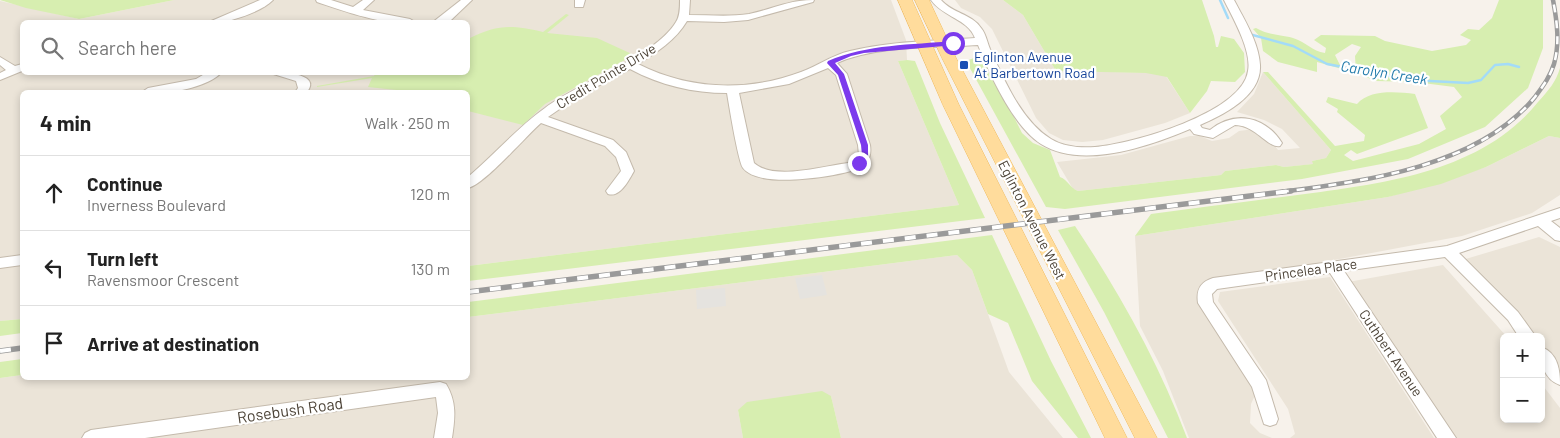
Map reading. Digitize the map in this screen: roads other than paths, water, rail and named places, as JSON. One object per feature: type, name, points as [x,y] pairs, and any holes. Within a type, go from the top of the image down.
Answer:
[{"type":"main road","name":"Eglinton Avenue West","points":[[905,0],[934,48],[1146,438]]},
{"type":"main road","name":"Eglinton Avenue West","points":[[922,0],[934,48],[1116,438]]},
{"type":"street","points":[[220,20],[242,13],[268,0]]},
{"type":"street","points":[[321,0],[355,11],[400,20]]},
{"type":"street","points":[[355,11],[369,0]]},
{"type":"street","points":[[443,20],[467,0]]},
{"type":"street","points":[[685,0],[685,18],[732,19],[749,17],[789,4],[809,0]]},
{"type":"street","points":[[936,0],[944,8],[975,28],[1026,124],[1040,138],[1063,149],[1096,151],[1119,148],[1192,124],[1229,103],[1247,88],[1255,69],[1249,46],[1229,0]]},
{"type":"street","name":"Credit Pointe Drive","points":[[470,182],[493,163],[539,118],[577,91],[630,64],[655,48],[670,36],[685,18]]},
{"type":"street","points":[[630,64],[646,74],[686,86],[732,89],[762,86],[786,80],[806,74],[830,63],[934,48],[982,44]]},
{"type":"street","points":[[0,60],[18,69]]},
{"type":"street","points":[[732,89],[748,165],[755,172],[776,176],[850,166],[859,163],[865,155],[864,145],[841,74],[830,63]]},
{"type":"street","points":[[0,77],[18,69]]},
{"type":"street","points":[[158,90],[199,82],[212,75]]},
{"type":"street","points":[[282,75],[300,80],[304,84],[303,90]]},
{"type":"street","points":[[539,118],[609,143],[618,149],[628,171],[613,191]]},
{"type":"street","points":[[1192,124],[1198,131],[1211,135],[1216,134],[1227,123],[1236,121],[1247,123],[1270,136],[1276,143]]},
{"type":"street","name":"Princelea Place","points":[[1270,419],[1260,385],[1206,303],[1204,292],[1213,284],[1448,251],[1542,221],[1560,213]]},
{"type":"street","points":[[1542,221],[1560,236]]},
{"type":"street","points":[[1448,251],[1512,316],[1525,333]]},
{"type":"street","points":[[0,263],[20,260]]},
{"type":"street","name":"Cuthbert Avenue","points":[[1334,268],[1447,438]]},
{"type":"street","points":[[1545,359],[1560,378]]},
{"type":"street","name":"Rosebush Road","points":[[91,438],[440,390],[446,397],[447,410],[444,438]]},
{"type":"waterway","name":"Carolyn Creek","points":[[1220,0],[1228,18]]},
{"type":"waterway","name":"Carolyn Creek","points":[[1249,34],[1293,46],[1327,64],[1411,80],[1468,83],[1481,80],[1495,65],[1508,64],[1519,67]]},
{"type":"railway","points":[[1281,192],[1384,176],[1418,167],[1452,155],[1483,140],[1511,121],[1535,97],[1554,64],[1557,32],[1553,0]]},
{"type":"railway","points":[[470,292],[1291,191]]},
{"type":"railway","points":[[0,351],[20,348]]},
{"type":"place","name":"Eglinton Avenue At Barbertown Road","points":[[964,65]]}]
